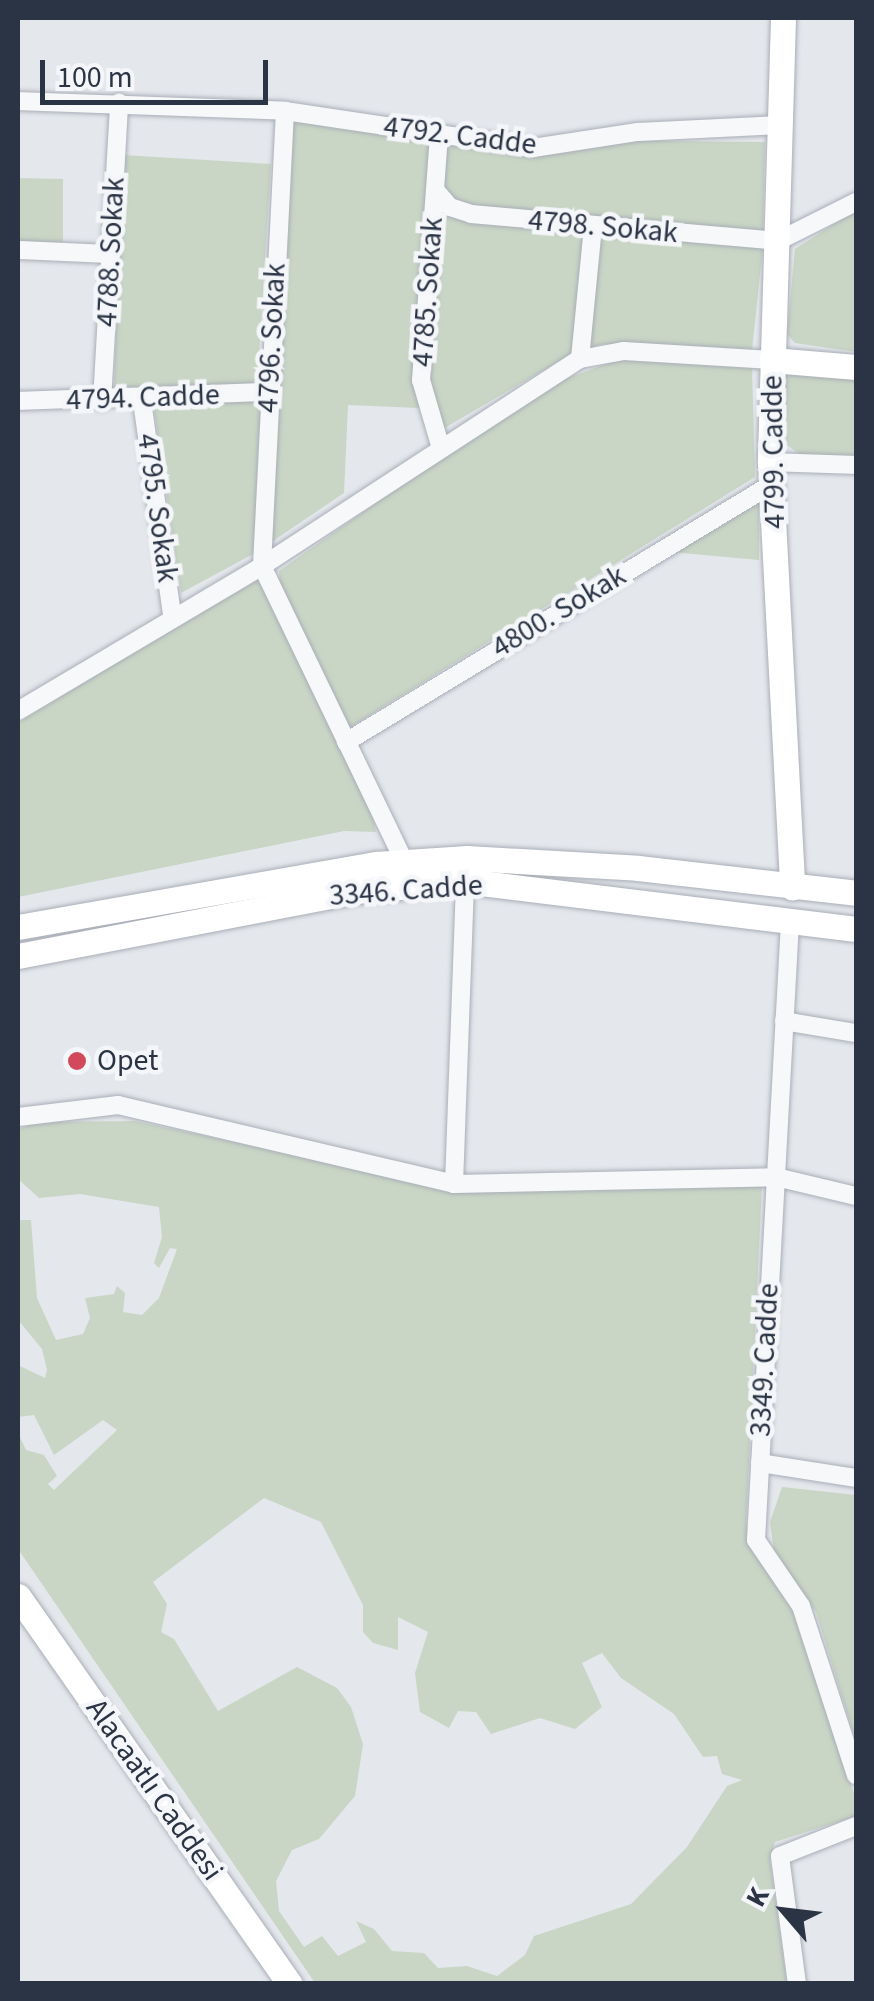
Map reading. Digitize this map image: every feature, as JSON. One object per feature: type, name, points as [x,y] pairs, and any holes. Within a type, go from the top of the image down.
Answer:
[{"type":"street","name":"4799. Cadde","points":[[783,18],[771,472],[792,887]]},
{"type":"street","name":"4792. Cadde","points":[[18,101],[285,111],[532,148],[638,132],[781,125]]},
{"type":"street","name":"4788. Sokak","points":[[102,402],[120,102]]},
{"type":"street","name":"4796. Sokak","points":[[262,566],[285,111]]},
{"type":"street","name":"4785. Sokak","points":[[440,135],[421,380],[440,445]]},
{"type":"street","name":"4798. Sokak","points":[[436,191],[459,212],[778,241]]},
{"type":"street","points":[[778,241],[856,202]]},
{"type":"street","points":[[580,359],[593,227]]},
{"type":"street","points":[[18,250],[111,254]]},
{"type":"street","points":[[18,711],[172,614],[262,566],[440,445],[580,359],[624,350],[856,367]]},
{"type":"street","name":"4794. Cadde","points":[[18,400],[142,401],[268,392]]},
{"type":"street","name":"4795. Sokak","points":[[142,401],[172,614]]},
{"type":"street","points":[[771,472],[856,465]]},
{"type":"street","name":"4800. Sokak","points":[[346,742],[771,472]]},
{"type":"street","points":[[262,566],[404,861]]},
{"type":"street","name":"3346. Cadde","points":[[18,927],[404,861],[590,864],[856,894]]},
{"type":"street","points":[[454,1184],[465,881]]},
{"type":"street","name":"3346. Cadde","points":[[18,956],[355,891],[465,881],[856,929]]},
{"type":"street","name":"3349. Cadde","points":[[790,922],[756,1540],[801,1606],[856,1775]]},
{"type":"street","points":[[784,1021],[856,1034]]},
{"type":"street","points":[[18,1117],[118,1105],[454,1184],[776,1177],[856,1196]]},
{"type":"street","points":[[760,1463],[856,1478]]},
{"type":"street","name":"Alacaatlı Caddesi","points":[[18,1596],[290,1984]]},
{"type":"street","points":[[798,1984],[780,1856],[856,1826]]},
{"type":"green space","points":[[294,119],[435,139],[417,320],[419,408],[348,405],[344,493],[270,543],[284,183]]},
{"type":"green space","points":[[446,139],[765,142],[763,230],[464,209],[441,188]]},
{"type":"green space","points":[[123,155],[271,164],[257,386],[114,387]]},
{"type":"green space","points":[[18,178],[63,179],[63,244],[18,243]]},
{"type":"green space","points":[[438,204],[459,217],[584,233],[578,350],[441,430],[427,383]]},
{"type":"green space","points":[[856,210],[856,352],[795,343],[787,334],[795,249]]},
{"type":"green space","points":[[598,233],[763,246],[752,351],[603,344],[584,350]]},
{"type":"green space","points":[[617,360],[724,360],[752,367],[755,477],[349,728],[280,587],[279,571],[540,388]]},
{"type":"green space","points":[[787,374],[856,376],[856,460],[806,459],[787,445],[781,379]]},
{"type":"green space","points":[[261,398],[255,553],[181,593],[154,408]]},
{"type":"green space","points":[[759,499],[759,560],[671,552]]},
{"type":"green space","points":[[256,576],[371,808],[376,832],[344,831],[18,897],[18,723]]},
{"type":"green space","points":[[135,1121],[450,1188],[762,1185],[746,1523],[753,1548],[796,1611],[856,1800],[856,1816],[775,1842],[770,1861],[787,1983],[315,1983],[18,1549],[18,1433],[26,1450],[44,1455],[57,1476],[48,1484],[54,1490],[117,1430],[103,1420],[54,1455],[34,1415],[18,1417],[18,1365],[45,1378],[47,1370],[42,1349],[18,1320],[18,1220],[31,1220],[37,1298],[56,1340],[83,1334],[90,1318],[85,1298],[114,1294],[117,1286],[125,1293],[123,1312],[142,1315],[159,1298],[177,1249],[170,1248],[159,1268],[154,1263],[162,1237],[159,1207],[80,1194],[39,1198],[18,1179],[18,1129],[41,1122]],"holes":[[[264,1498],[321,1522],[363,1605],[363,1632],[373,1643],[398,1650],[398,1617],[428,1632],[415,1673],[420,1712],[449,1728],[458,1711],[476,1712],[491,1734],[540,1718],[575,1729],[602,1707],[582,1663],[602,1653],[621,1678],[674,1714],[703,1757],[717,1756],[722,1774],[742,1780],[727,1786],[687,1847],[631,1904],[534,1936],[525,1955],[497,1976],[467,1966],[438,1968],[424,1953],[392,1951],[374,1929],[356,1921],[366,1942],[338,1956],[322,1936],[304,1947],[279,1911],[276,1881],[292,1850],[319,1839],[355,1796],[363,1744],[351,1707],[337,1688],[297,1667],[218,1711],[174,1639],[161,1632],[167,1604],[153,1582]]]},
{"type":"green space","points":[[782,1487],[856,1495],[856,1742],[816,1612],[775,1559],[770,1522]]},
{"type":"place","name":"Opet","points":[[77,1061]]}]
